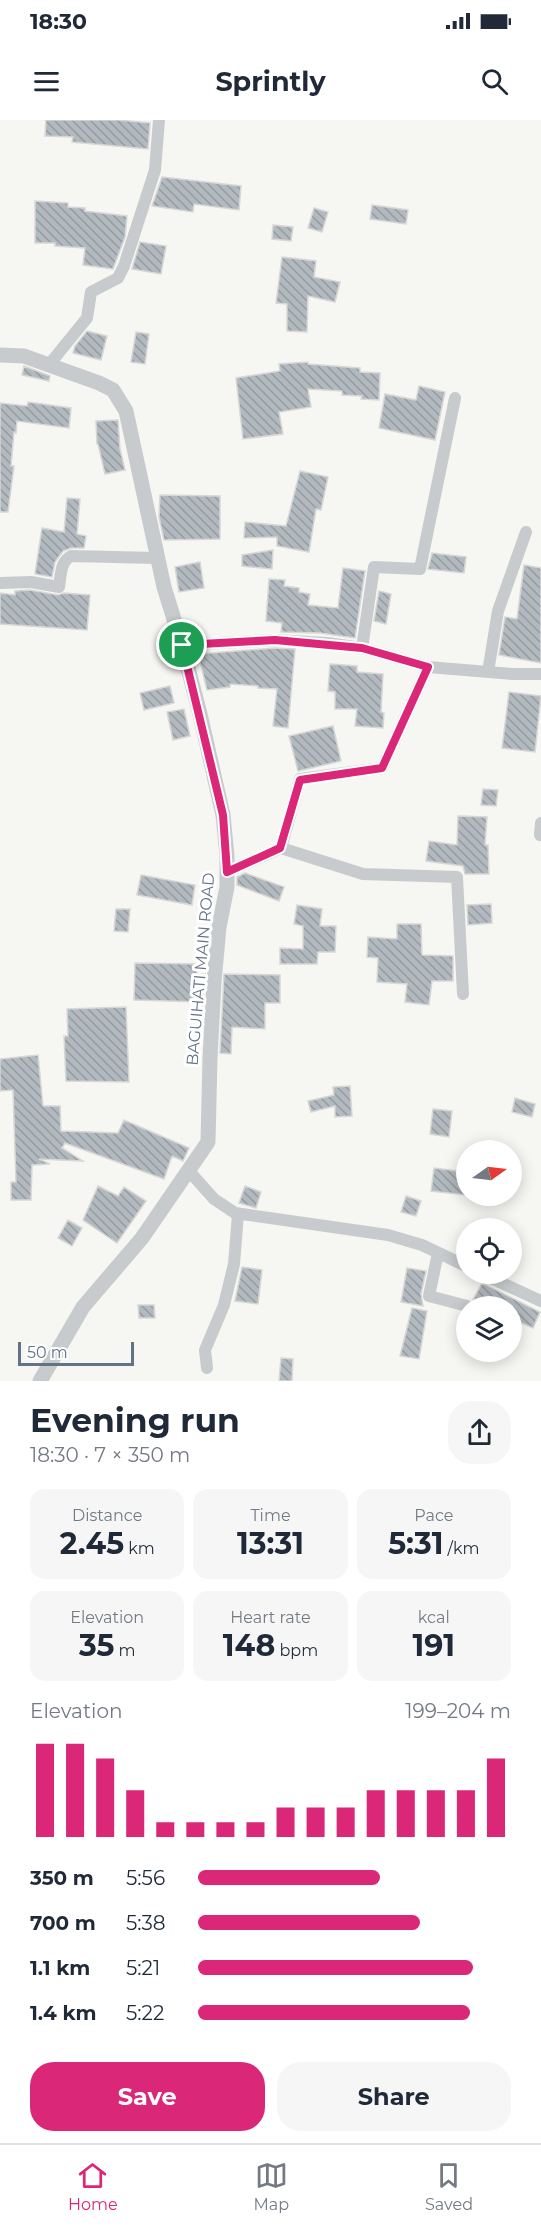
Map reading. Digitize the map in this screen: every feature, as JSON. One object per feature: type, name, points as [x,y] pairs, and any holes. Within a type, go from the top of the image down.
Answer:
[{"type":"street","points":[[48,366],[87,318],[91,292],[118,278],[124,266],[155,171],[159,120]]},
{"type":"street","name":"BAGUIHATI MAIN ROAD","points":[[0,355],[24,356],[87,378],[113,390],[126,411],[157,558],[182,645],[223,815],[227,872],[214,982],[208,1142],[142,1238],[83,1307],[40,1381]]},
{"type":"street","points":[[362,648],[374,567],[420,569],[455,398]]},
{"type":"street","points":[[488,672],[498,611],[526,532]]},
{"type":"street","points":[[0,583],[32,582],[59,587],[62,565],[71,556],[157,558]]},
{"type":"street","points":[[182,645],[275,640],[362,648],[428,667],[541,674]]},
{"type":"street","points":[[280,848],[300,780],[382,768],[428,667]]},
{"type":"street","points":[[540,835],[541,823]]},
{"type":"street","points":[[227,872],[280,848],[363,874],[457,877],[464,994]]},
{"type":"street","points":[[189,1172],[214,1199],[238,1214],[388,1236],[422,1245],[456,1261]]},
{"type":"street","points":[[207,1368],[205,1350],[224,1305],[234,1264],[238,1214]]},
{"type":"street","points":[[438,1253],[429,1296],[456,1303]]},
{"type":"street","points":[[504,1284],[541,1301]]},
{"type":"building","points":[[46,120],[119,120],[150,123],[148,149],[72,142],[73,137],[45,136]]},
{"type":"building","points":[[162,177],[241,186],[239,210],[194,204],[193,212],[152,206]]},
{"type":"building","points":[[35,201],[68,203],[68,207],[85,208],[85,211],[127,216],[125,237],[113,269],[83,265],[85,248],[55,246],[55,243],[35,243]]},
{"type":"building","points":[[372,205],[408,210],[406,224],[370,219]]},
{"type":"building","points":[[314,208],[328,212],[322,232],[308,228]]},
{"type":"building","points":[[273,225],[293,227],[291,241],[272,239]]},
{"type":"building","points":[[140,242],[166,246],[161,274],[132,269]]},
{"type":"building","points":[[282,257],[316,261],[314,277],[340,282],[335,302],[308,296],[307,332],[287,331],[287,304],[276,303]]},
{"type":"building","points":[[87,331],[107,336],[101,360],[73,353],[75,346]]},
{"type":"building","points":[[136,332],[149,334],[145,364],[131,362]]},
{"type":"building","points":[[308,362],[308,364],[360,368],[360,372],[380,373],[379,400],[342,395],[342,391],[308,389],[311,407],[279,412],[283,434],[243,439],[236,378],[280,371],[279,364]]},
{"type":"building","points":[[24,366],[50,376],[49,381],[22,375]]},
{"type":"building","points":[[419,386],[445,392],[435,440],[379,428],[385,394],[416,400]]},
{"type":"building","points":[[28,402],[71,408],[69,428],[17,421],[16,433],[14,432],[11,466],[14,466],[8,512],[0,512],[0,403],[27,406]]},
{"type":"building","points":[[118,420],[120,449],[125,470],[105,474],[97,444],[96,421]]},
{"type":"building","points":[[300,471],[328,477],[321,510],[316,509],[309,552],[277,546],[277,537],[244,538],[245,522],[286,526]]},
{"type":"building","points":[[160,495],[220,496],[220,539],[164,540],[159,517]]},
{"type":"building","points":[[67,498],[80,499],[77,534],[86,536],[84,548],[71,548],[63,551],[55,562],[52,577],[35,574],[42,528],[64,532]]},
{"type":"building","points":[[273,550],[272,569],[242,566],[242,555]]},
{"type":"building","points":[[432,553],[466,557],[464,573],[428,569]]},
{"type":"building","points":[[200,562],[204,588],[179,592],[175,567]]},
{"type":"building","points":[[524,565],[541,568],[541,663],[499,655],[505,617],[517,619]]},
{"type":"building","points":[[343,568],[365,571],[355,638],[320,633],[281,632],[282,623],[266,621],[269,579],[285,580],[284,586],[299,588],[299,592],[310,594],[308,605],[338,608]]},
{"type":"building","points":[[30,590],[58,595],[64,593],[90,595],[87,630],[0,624],[0,593],[15,595],[15,591]]},
{"type":"building","points":[[379,591],[391,594],[386,624],[374,621]]},
{"type":"building","points":[[275,648],[295,649],[288,728],[273,726],[277,689],[230,684],[230,687],[207,690],[198,654]]},
{"type":"building","points":[[330,664],[357,666],[357,672],[383,674],[381,712],[384,713],[383,728],[355,726],[357,709],[335,709],[335,692],[328,691]]},
{"type":"building","points":[[170,686],[174,703],[144,710],[140,693]]},
{"type":"building","points":[[509,692],[541,696],[535,752],[502,748]]},
{"type":"building","points":[[184,709],[190,736],[173,740],[167,712]]},
{"type":"building","points":[[333,726],[341,761],[298,771],[289,736]]},
{"type":"building","points":[[483,789],[498,790],[496,806],[481,805]]},
{"type":"building","points":[[458,816],[487,817],[485,845],[488,845],[489,874],[465,874],[463,866],[426,861],[429,841],[457,845]]},
{"type":"building","points":[[245,873],[284,887],[279,901],[237,885],[237,877]]},
{"type":"building","points":[[141,875],[195,885],[192,905],[137,895]]},
{"type":"building","points":[[491,904],[492,923],[468,925],[467,905]]},
{"type":"building","points":[[297,905],[322,909],[320,926],[336,926],[335,952],[318,952],[317,964],[280,964],[280,948],[303,949],[303,926],[294,924]]},
{"type":"building","points":[[116,909],[130,909],[128,932],[114,931]]},
{"type":"building","points":[[397,924],[421,924],[422,955],[453,956],[453,981],[432,981],[429,1005],[405,1002],[407,984],[377,982],[378,958],[367,957],[368,937],[397,939]]},
{"type":"building","points":[[135,963],[198,964],[197,974],[205,974],[203,1002],[134,1000]]},
{"type":"building","points":[[224,974],[280,975],[280,1003],[265,1003],[265,1029],[232,1027],[231,1054],[220,1053]]},
{"type":"building","points":[[126,1007],[129,1082],[66,1081],[64,1036],[68,1036],[67,1009]]},
{"type":"building","points":[[38,1055],[43,1106],[60,1106],[61,1131],[118,1133],[124,1120],[189,1148],[183,1161],[172,1156],[164,1179],[65,1143],[62,1148],[83,1161],[39,1159],[50,1164],[32,1165],[31,1200],[11,1200],[11,1182],[16,1182],[13,1090],[0,1091],[0,1059]]},
{"type":"building","points":[[350,1086],[352,1116],[335,1117],[335,1106],[311,1112],[308,1101],[334,1095],[333,1087]]},
{"type":"building","points":[[515,1098],[535,1104],[532,1117],[512,1112]]},
{"type":"building","points":[[433,1109],[452,1111],[449,1137],[430,1134]]},
{"type":"building","points":[[434,1168],[456,1171],[456,1194],[431,1191]]},
{"type":"building","points":[[98,1186],[118,1196],[124,1187],[146,1201],[117,1243],[83,1220]]},
{"type":"building","points":[[245,1186],[261,1192],[256,1208],[239,1203]]},
{"type":"building","points":[[406,1196],[421,1201],[416,1216],[401,1212]]},
{"type":"building","points":[[68,1220],[82,1228],[72,1246],[58,1238]]},
{"type":"building","points":[[242,1267],[262,1270],[258,1304],[235,1301]]},
{"type":"building","points":[[407,1268],[426,1271],[421,1294],[423,1306],[401,1302]]},
{"type":"building","points":[[481,1284],[484,1284],[508,1296],[475,1296]]},
{"type":"building","points":[[522,1303],[540,1312],[533,1328],[522,1323]]},
{"type":"building","points":[[138,1305],[154,1305],[155,1318],[139,1318]]},
{"type":"building","points":[[412,1308],[427,1311],[419,1359],[400,1356]]},
{"type":"building","points":[[281,1358],[293,1359],[292,1381],[279,1381]]},
{"type":"route","points":[[275,640],[327,643],[362,648],[428,667],[382,768],[300,780],[280,848],[227,872],[223,815],[182,645],[275,640]]}]
